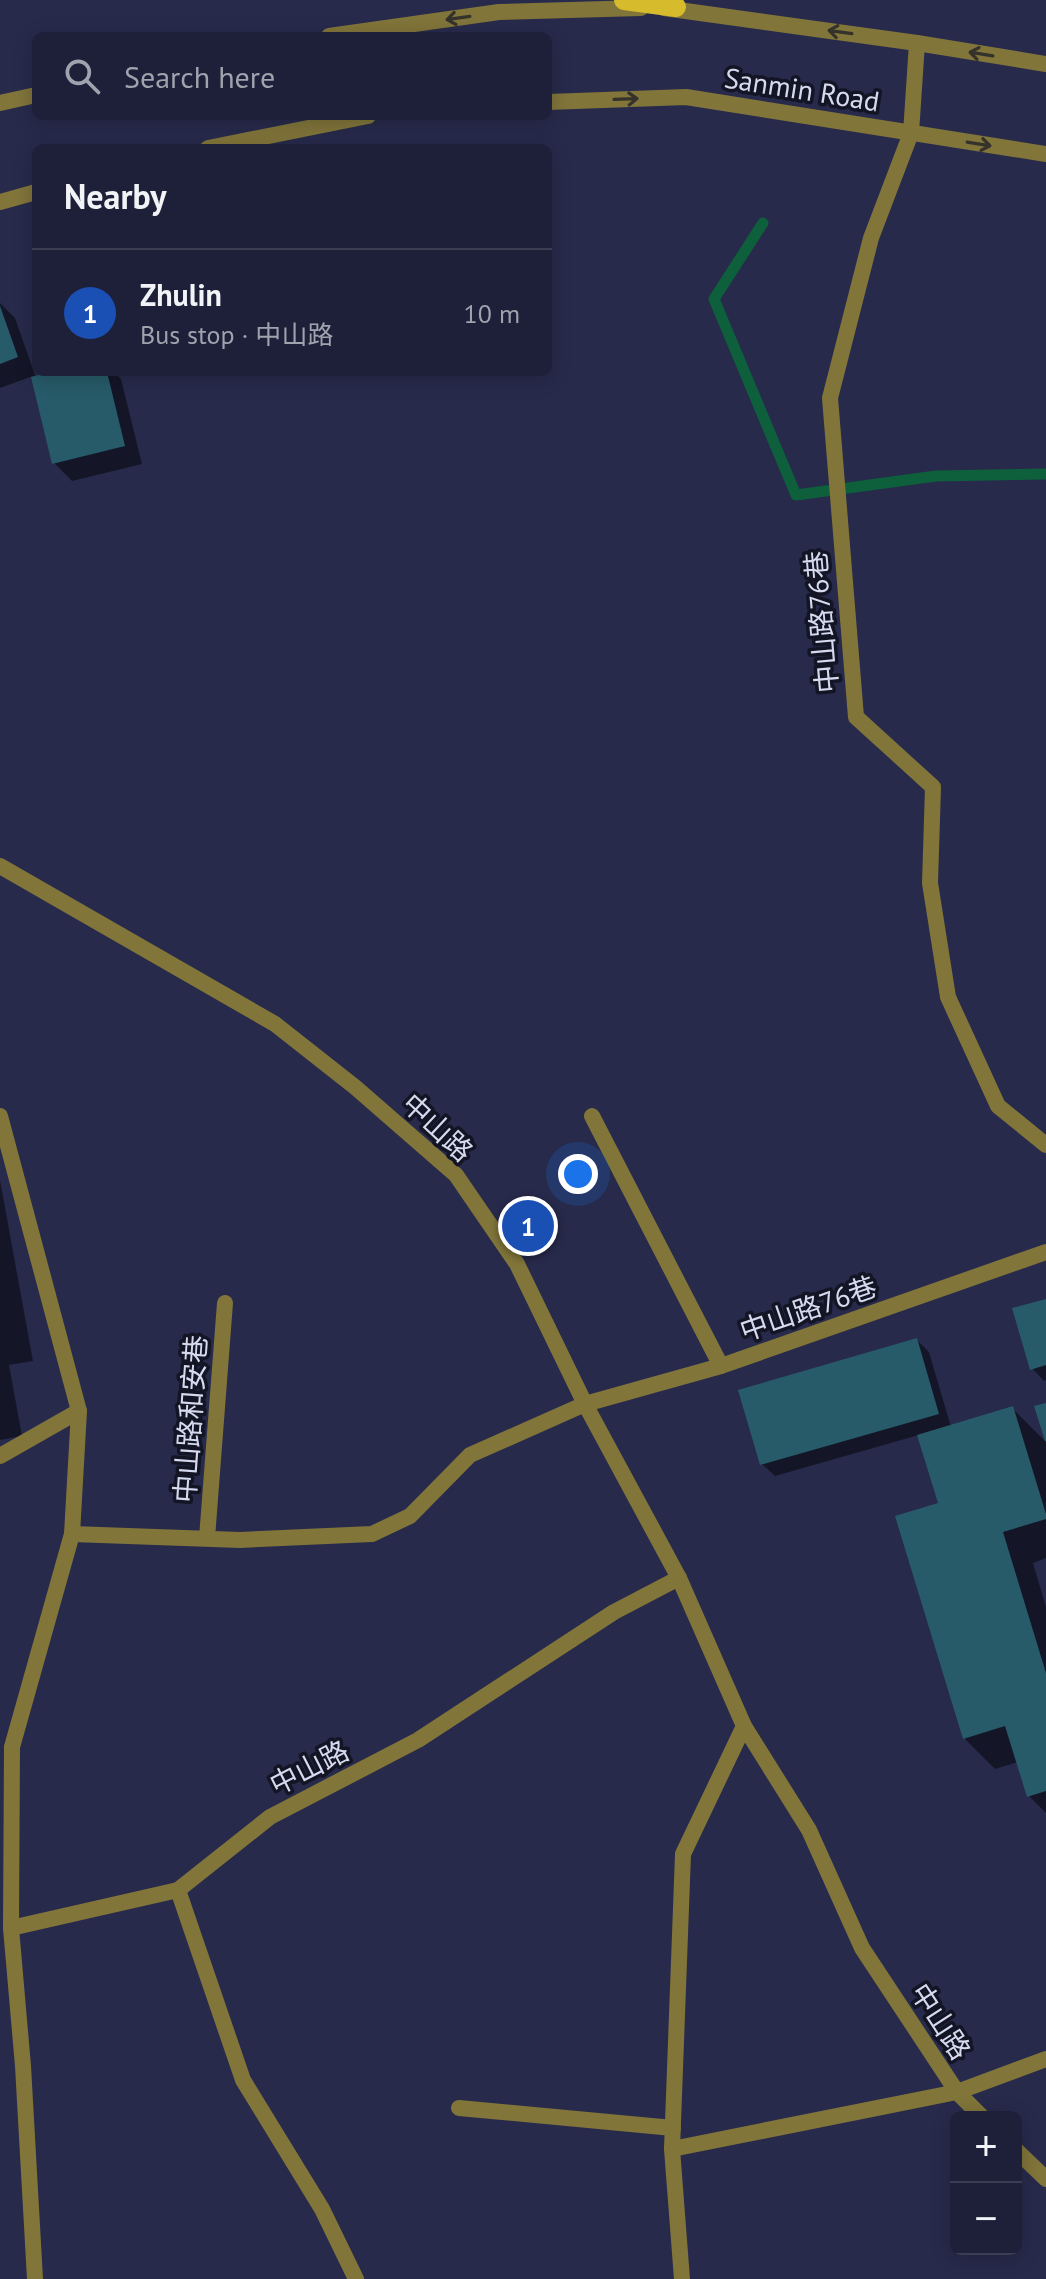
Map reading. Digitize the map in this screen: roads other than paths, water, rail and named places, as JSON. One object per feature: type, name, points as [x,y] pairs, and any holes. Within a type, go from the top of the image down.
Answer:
[{"type":"main road","points":[[624,0],[676,7]]},
{"type":"street","points":[[357,32],[499,12],[676,7],[1046,64]]},
{"type":"street","name":"中山路76巷","points":[[917,43],[911,133],[871,238],[830,398],[856,717],[933,787],[930,883],[948,997],[998,1106],[1046,1145]]},
{"type":"street","points":[[0,103],[32,96]]},
{"type":"street","name":"Sanmin Road","points":[[552,102],[686,97],[1046,154]]},
{"type":"street","points":[[228,144],[348,120]]},
{"type":"street","points":[[0,202],[32,193]]},
{"type":"street","name":"中山路","points":[[0,866],[275,1024],[355,1087],[456,1175],[517,1264],[585,1404],[679,1578],[744,1726],[809,1830],[862,1948],[957,2092],[976,2111]]},
{"type":"street","points":[[0,1116],[79,1411],[72,1534],[12,1747],[11,1928],[23,2066],[35,2279]]},
{"type":"street","points":[[592,1116],[721,1366]]},
{"type":"street","name":"中山路76巷","points":[[585,1404],[721,1366],[1046,1252]]},
{"type":"street","name":"中山路和安巷","points":[[207,1538],[225,1303]]},
{"type":"street","name":"中山路和安巷","points":[[72,1534],[240,1540],[372,1534],[410,1516],[470,1455],[585,1404]]},
{"type":"street","points":[[0,1456],[79,1411]]},
{"type":"street","name":"中山路","points":[[11,1928],[178,1890],[270,1817],[418,1740],[614,1612],[679,1578]]},
{"type":"street","points":[[682,2279],[672,2149],[683,1854],[744,1726]]},
{"type":"street","points":[[178,1890],[243,2080],[322,2209],[356,2279]]},
{"type":"street","points":[[957,2092],[1046,2059]]},
{"type":"street","name":"中山路","points":[[672,2149],[957,2092]]},
{"type":"street","points":[[459,2108],[673,2128]]},
{"type":"street","points":[[1022,2156],[1046,2179]]},
{"type":"waterway","points":[[763,223],[714,299],[796,495],[936,476],[1046,474]]},
{"type":"place","name":"Zhulin","points":[[528,1226]]}]
